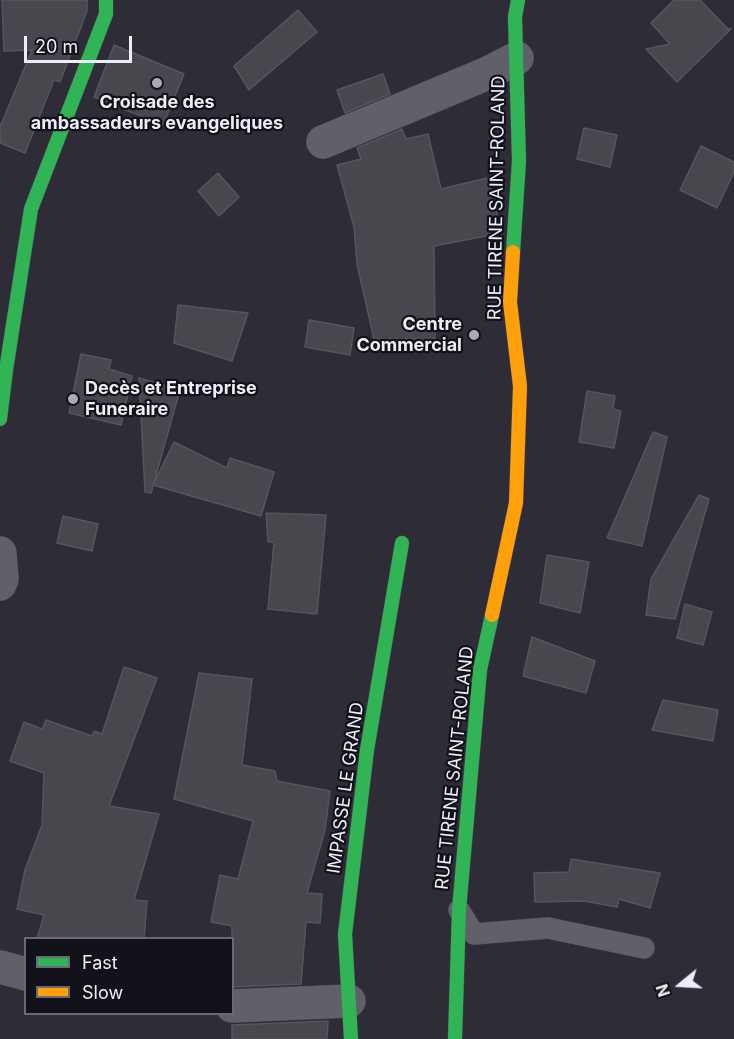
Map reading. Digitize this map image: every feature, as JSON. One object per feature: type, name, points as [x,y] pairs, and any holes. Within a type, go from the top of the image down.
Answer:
[{"type":"street","points":[[0,419],[31,209],[106,14],[106,0]]},
{"type":"street","name":"RUE TIRENE SAINT-ROLAND","points":[[455,1039],[459,910],[480,670],[516,503],[520,386],[510,302],[519,161],[515,17],[518,0]]},
{"type":"street","points":[[323,142],[488,74],[517,58]]},
{"type":"street","name":"IMPASSE LE GRAND","points":[[351,1039],[345,934],[367,750],[402,543]]},
{"type":"street","points":[[0,553],[2,579],[0,584]]},
{"type":"street","points":[[0,967],[24,973]]},
{"type":"street","points":[[234,1006],[349,1001]]},
{"type":"lane","points":[[459,910],[474,934],[548,928],[644,948]]},
{"type":"building","points":[[2,0],[87,0],[87,11],[60,82],[54,80],[25,153],[0,143],[0,127],[32,50],[4,51]]},
{"type":"building","points":[[674,0],[700,0],[728,29],[731,29],[677,82],[646,49],[670,44],[651,23]]},
{"type":"building","points":[[298,10],[317,32],[249,90],[234,66]]},
{"type":"building","points":[[114,45],[184,74],[163,125],[94,97]]},
{"type":"building","points":[[383,74],[390,94],[345,113],[337,90]]},
{"type":"building","points":[[584,128],[617,135],[610,167],[577,159]]},
{"type":"building","points":[[402,129],[406,139],[428,134],[441,189],[487,178],[497,208],[496,234],[434,246],[435,339],[374,339],[357,264],[354,227],[337,165],[361,159],[357,148]]},
{"type":"building","points":[[701,146],[734,162],[734,172],[717,208],[680,190]]},
{"type":"building","points":[[218,173],[239,197],[219,216],[198,191]]},
{"type":"building","points":[[178,305],[248,313],[232,361],[174,343]]},
{"type":"building","points":[[309,320],[354,328],[350,355],[305,347]]},
{"type":"building","points":[[81,354],[111,360],[109,369],[132,376],[121,425],[69,413]]},
{"type":"building","points":[[139,378],[180,390],[151,493],[145,492]]},
{"type":"building","points":[[587,391],[615,396],[613,409],[621,411],[614,448],[579,442]]},
{"type":"building","points":[[653,432],[667,437],[642,546],[607,538]]},
{"type":"building","points":[[174,442],[227,468],[230,458],[274,472],[261,516],[153,485]]},
{"type":"building","points":[[699,495],[709,499],[675,619],[646,615],[651,579]]},
{"type":"building","points":[[266,513],[326,515],[317,614],[268,609],[274,542],[268,542]]},
{"type":"building","points":[[63,516],[98,524],[92,551],[57,543]]},
{"type":"building","points":[[547,555],[589,562],[580,613],[540,603]]},
{"type":"building","points":[[685,604],[712,612],[703,645],[677,638]]},
{"type":"building","points":[[532,637],[595,661],[586,693],[523,676]]},
{"type":"building","points":[[124,667],[157,678],[109,806],[159,814],[134,900],[147,901],[144,937],[38,937],[44,915],[17,909],[25,870],[42,825],[44,773],[10,761],[24,722],[42,729],[46,720],[92,736],[94,731],[102,734]]},
{"type":"building","points":[[199,673],[252,679],[242,765],[275,771],[277,781],[330,791],[325,830],[307,893],[322,894],[320,923],[306,922],[301,984],[234,987],[232,926],[211,922],[220,875],[238,879],[253,821],[174,799]]},
{"type":"building","points":[[663,700],[718,710],[713,741],[652,730]]},
{"type":"building","points":[[571,859],[660,873],[650,908],[619,899],[617,907],[584,901],[535,902],[534,873],[569,872]]},
{"type":"building","points":[[328,1021],[327,1039],[232,1039],[232,1025]]},
{"type":"traffic: fast","points":[[0,419],[31,209],[106,14],[106,0]]},
{"type":"traffic: fast","points":[[513,252],[519,161],[515,17],[518,0]]},
{"type":"traffic: fast","points":[[351,1039],[345,934],[367,750],[402,543]]},
{"type":"traffic: fast","points":[[455,1039],[459,910],[480,670],[492,615]]},
{"type":"traffic: slow","points":[[492,615],[516,503],[520,386],[510,302],[513,252]]},
{"type":"place","name":"Croisade des ambassadeurs evangeliques","points":[[157,83]]},
{"type":"place","name":"Centre Commercial","points":[[474,335]]},
{"type":"place","name":"Decès et Entreprise Funeraire","points":[[73,399]]}]
